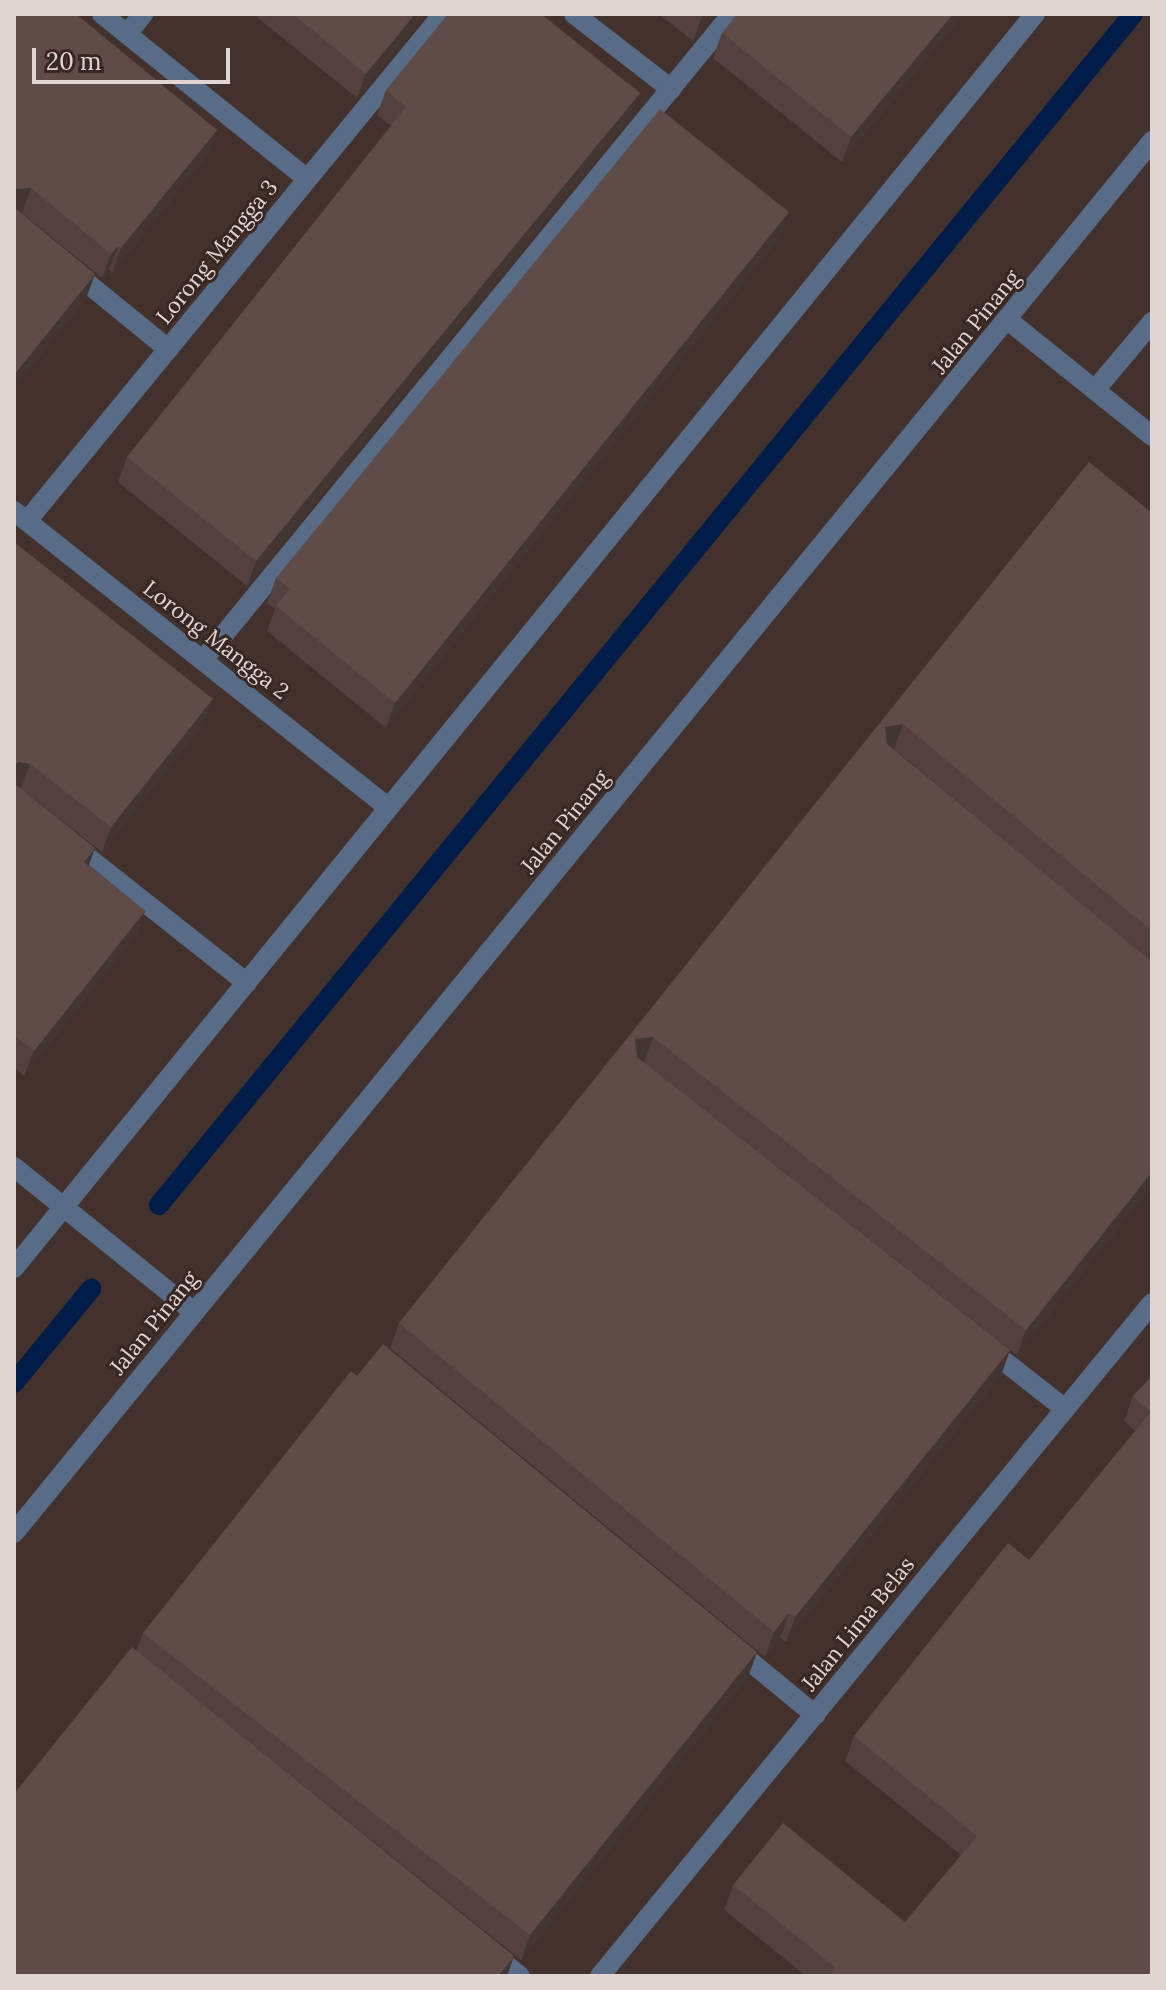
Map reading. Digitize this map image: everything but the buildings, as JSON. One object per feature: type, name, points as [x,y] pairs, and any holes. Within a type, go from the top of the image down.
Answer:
[{"type":"street","points":[[102,14],[307,179]]},
{"type":"street","points":[[127,34],[143,14]]},
{"type":"street","name":"Lorong Mangga 3","points":[[20,516],[168,349],[443,14]]},
{"type":"street","points":[[574,14],[671,89]]},
{"type":"street","points":[[203,660],[732,14]]},
{"type":"street","points":[[14,1268],[1035,14]]},
{"type":"street","name":"Jalan Pinang","points":[[14,1533],[1009,321],[1152,141]]},
{"type":"street","points":[[50,252],[168,349]]},
{"type":"street","points":[[1009,321],[1152,436]]},
{"type":"street","points":[[1095,390],[1152,322]]},
{"type":"street","name":"Lorong Mangga 2","points":[[20,516],[389,808]]},
{"type":"street","points":[[51,828],[247,983]]},
{"type":"street","points":[[14,1167],[194,1312]]},
{"type":"street","name":"Jalan Lima Belas","points":[[600,1976],[1152,1303]]},
{"type":"street","points":[[967,1332],[1065,1409]]},
{"type":"street","points":[[719,1635],[815,1715]]},
{"type":"street","points":[[470,1937],[520,1976]]},
{"type":"waterway","points":[[159,1205],[1133,14]]},
{"type":"waterway","points":[[14,1383],[91,1289]]}]
